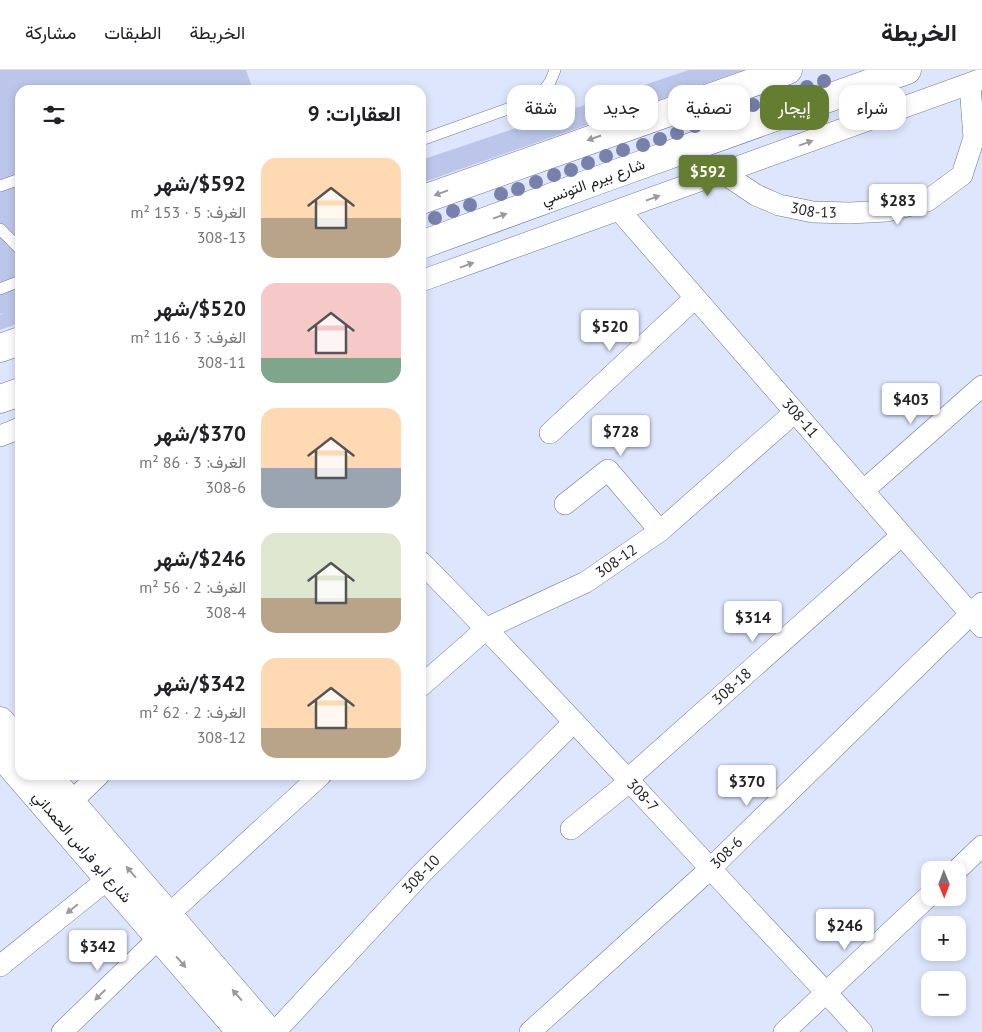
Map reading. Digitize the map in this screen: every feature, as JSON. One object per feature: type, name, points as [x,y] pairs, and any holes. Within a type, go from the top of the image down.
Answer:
[{"type":"main road","points":[[426,198],[788,70]]},
{"type":"main road","name":"شارع بيرم التونسي","points":[[426,243],[607,176],[907,70]]},
{"type":"main road","points":[[0,348],[15,343]]},
{"type":"main road","points":[[0,399],[15,394]]},
{"type":"main road","points":[[0,721],[15,738]]},
{"type":"main road","name":"شارع أبو فراس الحمداني","points":[[0,753],[15,770]]},
{"type":"main road","name":"شارع أبو فراس الحمداني","points":[[24,780],[110,878],[164,926],[269,1032]]},
{"type":"main road","name":"شارع أبو فراس الحمداني","points":[[51,780],[71,802],[242,1032]]},
{"type":"street","points":[[426,279],[976,82]]},
{"type":"street","name":"308-13","points":[[723,173],[756,195],[779,205],[813,212],[850,213],[887,210],[926,201],[962,175],[974,138],[976,82]]},
{"type":"street","name":"308-11","points":[[619,210],[902,535],[978,615]]},
{"type":"street","points":[[550,433],[695,298]]},
{"type":"street","points":[[863,491],[982,386]]},
{"type":"street","name":"308-12","points":[[426,682],[487,628],[586,582],[660,531],[795,412]]},
{"type":"street","points":[[0,436],[15,430]]},
{"type":"street","points":[[565,504],[608,470],[660,531]]},
{"type":"street","name":"308-18","points":[[571,829],[629,780],[902,535]]},
{"type":"street","name":"308-7","points":[[426,567],[487,628],[710,869],[827,992],[862,1032]]},
{"type":"street","name":"308-6","points":[[530,1032],[710,869],[978,615]]},
{"type":"street","name":"308-10","points":[[275,1032],[420,874],[574,722]]},
{"type":"street","points":[[71,802],[94,780]]},
{"type":"street","points":[[62,1032],[164,926],[316,780]]},
{"type":"street","points":[[966,861],[982,846]]},
{"type":"street","points":[[0,966],[110,878]]},
{"type":"street","points":[[784,1032],[921,903]]},
{"type":"lane","points":[[426,138],[538,98],[550,82],[555,70]]},
{"type":"lane","points":[[0,186],[15,181]]},
{"type":"lane","points":[[0,229],[15,243]]},
{"type":"lane","points":[[11,239],[15,235]]},
{"type":"lane","points":[[0,288],[15,283]]},
{"type":"shaded area","points":[[0,70],[246,70],[251,85],[15,85],[15,325],[0,330],[0,315],[4,313],[0,314]]},
{"type":"shaded area","points":[[689,70],[744,70],[701,85],[668,85],[668,97],[658,100],[658,85],[644,85]]},
{"type":"shaded area","points":[[585,105],[585,126],[575,129],[575,108]]},
{"type":"shaded area","points":[[510,130],[572,130],[426,181],[426,158]]}]
